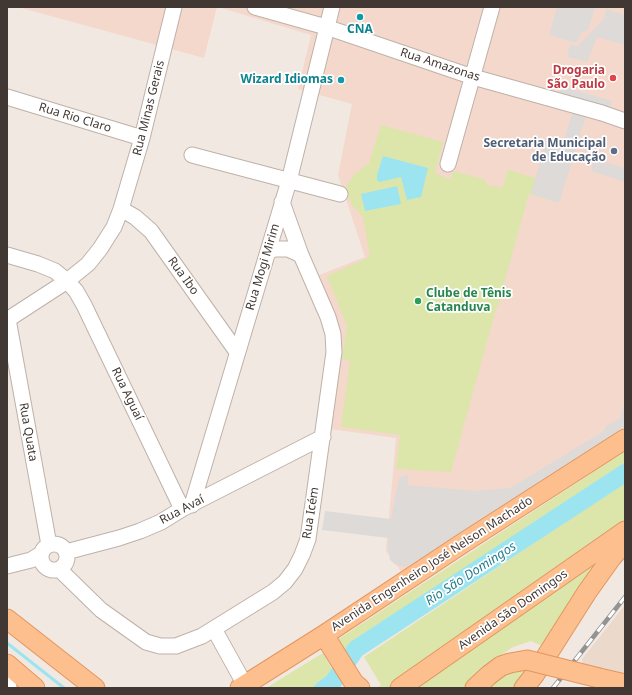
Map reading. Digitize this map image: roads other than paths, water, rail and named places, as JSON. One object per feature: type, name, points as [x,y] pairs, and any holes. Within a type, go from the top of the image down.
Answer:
[{"type":"main road","name":"Avenida Engenheiro José Nelson Machado","points":[[242,687],[328,641],[458,546],[625,439]]},
{"type":"main road","name":"Avenida São Domingos","points":[[400,688],[625,531]]},
{"type":"main road","points":[[524,688],[535,674],[587,592],[612,557],[625,542]]},
{"type":"main road","points":[[7,620],[95,688]]},
{"type":"main road","points":[[328,641],[356,686]]},
{"type":"main road","points":[[475,688],[501,666],[517,661],[527,660],[625,684]]},
{"type":"main road","points":[[7,664],[29,686]]},
{"type":"street","name":"Rua Minas Gerais","points":[[8,319],[67,281],[88,264],[114,227],[121,209],[142,138],[174,7]]},
{"type":"street","name":"Rua Amazonas","points":[[255,7],[326,27],[473,76],[625,121]]},
{"type":"street","name":"Rua Mogi Mirim","points":[[187,507],[237,352],[289,181],[332,7]]},
{"type":"street","points":[[448,164],[492,7]]},
{"type":"street","name":"Rua Rio Claro","points":[[7,97],[142,138]]},
{"type":"street","points":[[192,155],[340,194]]},
{"type":"street","name":"Rua Icém","points":[[59,569],[102,610],[146,642],[160,646],[176,646],[202,636],[273,592],[286,582],[295,569],[308,539],[334,352],[333,334],[328,317],[301,255],[282,202]]},
{"type":"street","name":"Rua Ibo","points":[[121,209],[135,216],[151,231],[237,352]]},
{"type":"street","points":[[268,252],[281,248],[288,248],[301,255]]},
{"type":"street","name":"Rua Aguaí","points":[[7,255],[38,264],[55,272],[67,281],[76,291],[187,507]]},
{"type":"street","name":"Rua Quata","points":[[8,319],[41,556]]},
{"type":"street","name":"Rua Avaí","points":[[66,552],[119,538],[161,522],[323,436]]},
{"type":"street","points":[[293,452],[318,465]]},
{"type":"street","points":[[7,566],[41,556],[59,545],[66,552],[66,562],[59,569],[50,570],[41,556]]},
{"type":"street","points":[[214,629],[242,687]]},
{"type":"street","points":[[7,675],[9,688]]},
{"type":"water","points":[[383,156],[428,168],[421,197],[407,200],[401,177],[380,182],[377,180],[377,175]]},
{"type":"water","points":[[397,186],[401,204],[365,211],[361,194]]},
{"type":"water","points":[[333,671],[340,679],[336,688],[312,688],[318,682]]},
{"type":"waterway","name":"Rio São Domingos","points":[[329,688],[356,649],[625,473]]},
{"type":"waterway","points":[[7,643],[64,688]]},
{"type":"railway","points":[[553,688],[625,597]]},
{"type":"place","name":"CNA","points":[[360,17]]},
{"type":"place","name":"Drogaria São Paulo","points":[[613,78]]},
{"type":"place","name":"Wizard Idiomas","points":[[341,80]]},
{"type":"place","name":"Secretaria Municipal de Educação","points":[[614,151]]},
{"type":"place","name":"Clube de Tênis Catanduva","points":[[418,301]]}]
